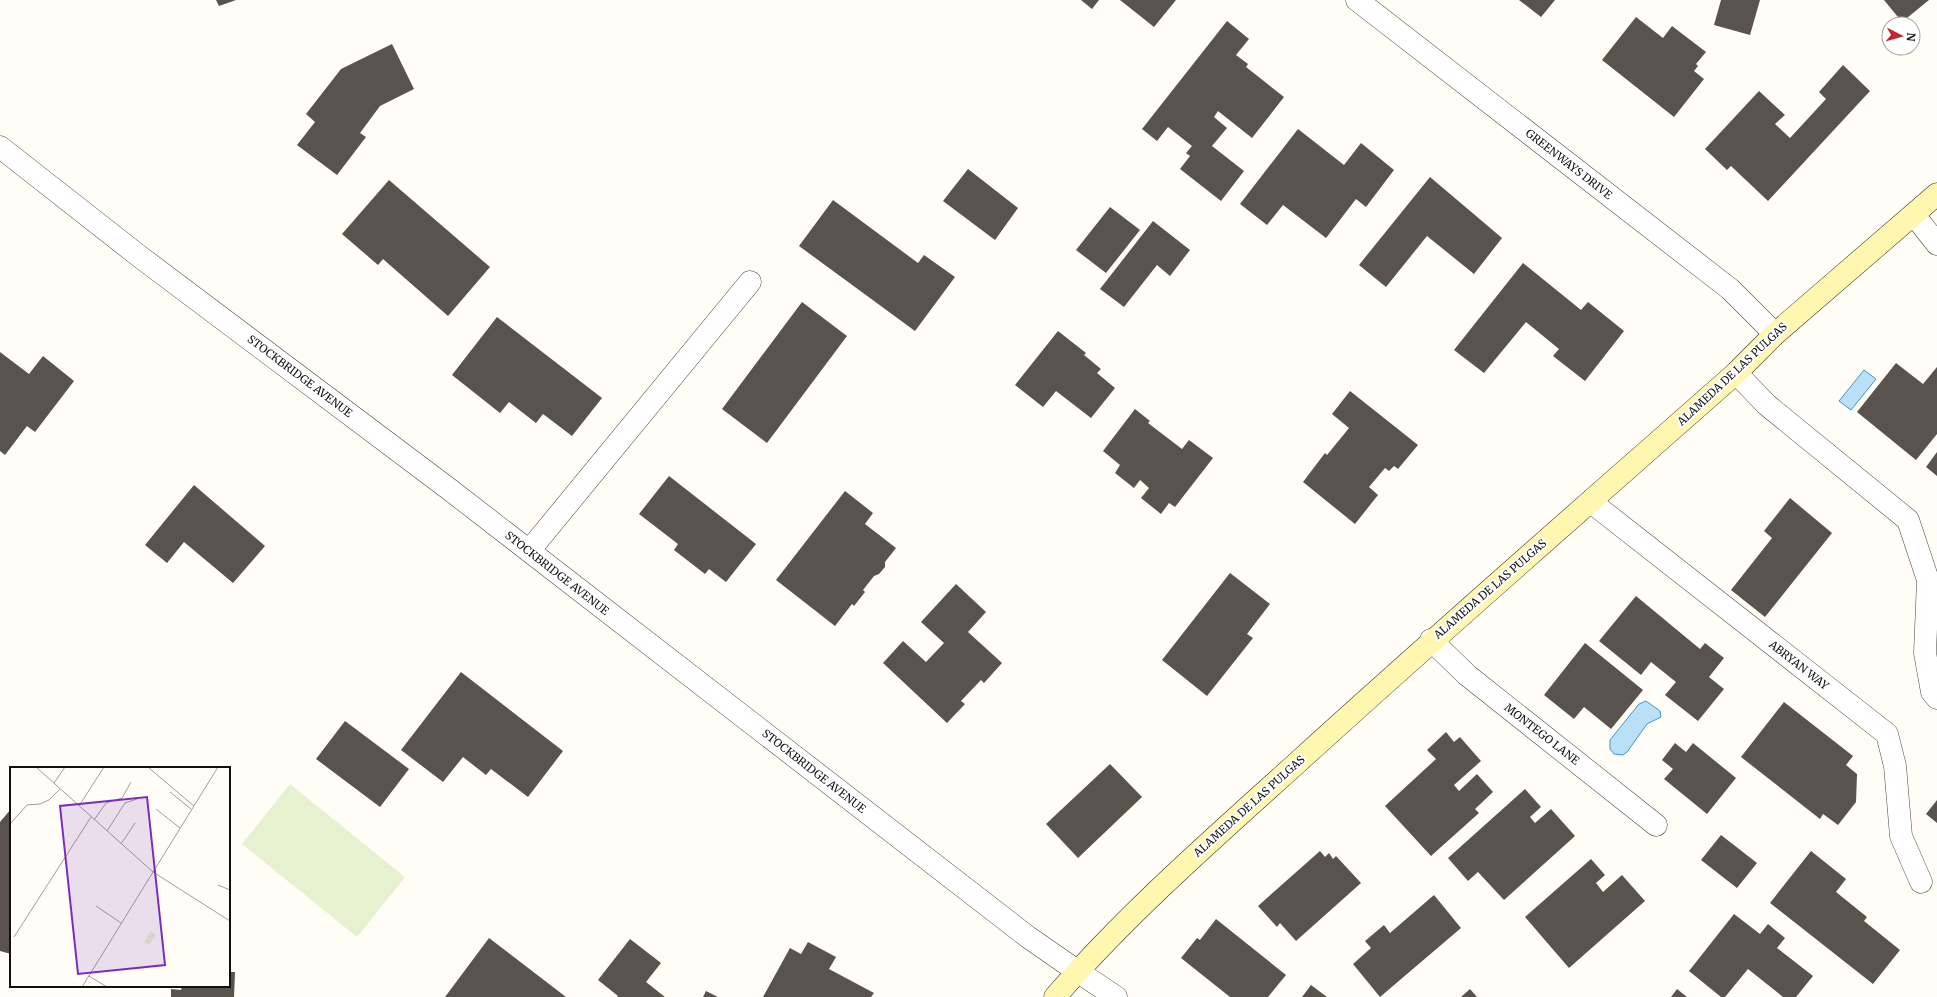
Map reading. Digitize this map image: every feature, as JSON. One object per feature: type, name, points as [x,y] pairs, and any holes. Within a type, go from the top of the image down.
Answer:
[{"type":"main road","name":"ALAMEDA DE LAS PULGAS","points":[[1055,997],[1077,971],[1193,858],[1432,640],[1591,502],[1736,373],[1775,334],[1937,194]]},
{"type":"street","name":"GREENWAYS DRIVE","points":[[1356,0],[1730,289],[1775,334]]},
{"type":"street","name":"STOCKBRIDGE AVENUE","points":[[0,147],[139,256],[529,551],[1028,937],[1116,997]]},
{"type":"street","points":[[1914,215],[1937,244]]},
{"type":"street","points":[[529,551],[750,282]]},
{"type":"street","points":[[1736,373],[1767,404],[1908,520],[1928,580],[1925,653],[1932,692],[1937,698]]},
{"type":"street","name":"ABRYAN WAY","points":[[1591,502],[1887,734],[1895,766],[1901,836],[1921,882]]},
{"type":"street","name":"MONTEGO LANE","points":[[1432,640],[1467,675],[1656,825]]},
{"type":"green space","points":[[290,784],[405,877],[357,937],[242,844]]},
{"type":"water","points":[[1864,370],[1876,379],[1851,410],[1839,401]]},
{"type":"water","points":[[1646,701],[1660,711],[1661,717],[1647,724],[1627,752],[1623,755],[1614,754],[1610,749],[1610,740],[1639,704]]},
{"type":"building","points":[[216,0],[236,0],[219,6]]},
{"type":"building","points":[[1081,0],[1099,0],[1092,9]]},
{"type":"building","points":[[1120,0],[1176,0],[1154,27]]},
{"type":"building","points":[[1519,0],[1555,0],[1541,17]]},
{"type":"building","points":[[1721,0],[1760,0],[1750,35],[1714,25]]},
{"type":"building","points":[[1884,0],[1929,0],[1909,16],[1897,16]]},
{"type":"building","points":[[1636,17],[1663,38],[1672,26],[1706,52],[1696,64],[1698,66],[1694,71],[1704,79],[1674,117],[1602,60]]},
{"type":"building","points":[[1227,21],[1249,39],[1236,55],[1248,64],[1246,67],[1284,97],[1252,138],[1218,111],[1214,117],[1227,128],[1212,146],[1244,171],[1221,201],[1180,169],[1190,156],[1186,153],[1192,146],[1168,127],[1157,141],[1142,129]]},
{"type":"building","points":[[392,44],[414,89],[380,106],[360,133],[366,137],[337,175],[297,145],[315,122],[306,114],[341,69]]},
{"type":"building","points":[[1843,65],[1870,91],[1768,201],[1731,166],[1727,170],[1705,149],[1759,91],[1785,115],[1775,124],[1790,138],[1826,99],[1819,92]]},
{"type":"building","points":[[1298,129],[1344,165],[1361,143],[1394,170],[1366,207],[1356,199],[1326,238],[1283,205],[1267,225],[1240,204]]},
{"type":"building","points":[[968,169],[1018,208],[995,240],[943,201]]},
{"type":"building","points":[[1430,177],[1502,238],[1474,274],[1427,236],[1386,287],[1359,265]]},
{"type":"building","points":[[389,180],[490,267],[448,316],[383,259],[378,265],[342,234]]},
{"type":"building","points":[[833,200],[918,263],[924,255],[955,277],[915,331],[799,246]]},
{"type":"building","points":[[1110,207],[1140,230],[1106,273],[1076,250]]},
{"type":"building","points":[[1153,221],[1190,250],[1170,276],[1157,265],[1124,307],[1100,289]]},
{"type":"building","points":[[1523,263],[1581,310],[1588,302],[1624,331],[1585,381],[1553,356],[1559,349],[1526,322],[1484,373],[1454,350]]},
{"type":"building","points":[[802,302],[847,336],[767,443],[722,409]]},
{"type":"building","points":[[497,317],[602,398],[572,436],[543,414],[536,423],[509,402],[500,413],[452,375]]},
{"type":"building","points":[[1058,331],[1086,353],[1084,355],[1101,369],[1097,373],[1115,388],[1091,418],[1056,391],[1043,407],[1015,385]]},
{"type":"building","points":[[0,352],[29,374],[43,356],[74,381],[35,432],[27,426],[5,455],[0,451]]},
{"type":"building","points":[[1896,363],[1923,384],[1937,367],[1937,434],[1916,460],[1857,412]]},
{"type":"building","points":[[1350,391],[1418,445],[1398,469],[1394,466],[1389,471],[1385,468],[1369,487],[1378,495],[1355,524],[1303,482],[1325,453],[1327,455],[1349,428],[1332,414]]},
{"type":"building","points":[[1135,409],[1150,421],[1148,423],[1182,449],[1189,440],[1213,458],[1175,507],[1169,503],[1161,514],[1141,498],[1149,488],[1140,480],[1134,488],[1115,473],[1120,465],[1103,451]]},
{"type":"building","points":[[1937,452],[1937,476],[1926,467]]},
{"type":"building","points":[[669,476],[756,544],[726,582],[709,569],[705,574],[674,550],[678,544],[639,514]]},
{"type":"building","points":[[194,485],[265,546],[233,583],[184,542],[167,563],[145,545]]},
{"type":"building","points":[[845,491],[873,513],[865,524],[896,548],[885,562],[885,567],[879,574],[874,576],[863,590],[865,592],[854,606],[852,604],[835,626],[776,580]]},
{"type":"building","points":[[1790,498],[1832,533],[1765,617],[1731,590],[1772,538],[1764,531]]},
{"type":"building","points":[[1230,573],[1270,604],[1247,634],[1253,638],[1207,696],[1162,660]]},
{"type":"building","points":[[956,584],[986,612],[968,632],[1002,663],[984,683],[981,680],[961,701],[965,704],[947,723],[883,663],[903,641],[926,662],[944,643],[921,622]]},
{"type":"building","points":[[1636,596],[1700,649],[1705,643],[1724,658],[1709,677],[1724,689],[1698,721],[1665,695],[1676,682],[1651,662],[1641,675],[1599,641]]},
{"type":"building","points":[[1585,643],[1643,690],[1611,729],[1584,707],[1574,719],[1544,695]]},
{"type":"building","points":[[461,672],[563,751],[528,797],[491,769],[486,775],[463,757],[443,782],[401,750]]},
{"type":"building","points":[[1784,702],[1853,756],[1846,765],[1857,774],[1856,802],[1838,825],[1823,814],[1820,819],[1741,757]]},
{"type":"building","points":[[345,721],[409,769],[380,807],[316,759]]},
{"type":"building","points":[[1446,732],[1454,742],[1460,737],[1481,761],[1454,785],[1459,791],[1477,774],[1493,792],[1475,809],[1479,813],[1431,856],[1385,806],[1436,759],[1427,750]]},
{"type":"building","points":[[1675,743],[1686,752],[1693,743],[1736,778],[1707,814],[1664,779],[1673,769],[1662,760]]},
{"type":"building","points":[[1110,764],[1142,797],[1078,858],[1046,824]]},
{"type":"building","points":[[1525,789],[1541,807],[1530,817],[1535,823],[1551,809],[1575,836],[1504,900],[1478,872],[1468,881],[1448,858]]},
{"type":"building","points":[[1937,800],[1937,823],[1926,814]]},
{"type":"building","points":[[10,810],[10,954],[0,951],[0,822]]},
{"type":"building","points":[[1721,835],[1757,863],[1737,888],[1701,860]]},
{"type":"building","points":[[1320,851],[1325,857],[1329,853],[1333,859],[1336,856],[1361,883],[1296,941],[1280,923],[1277,927],[1258,906]]},
{"type":"building","points":[[1811,851],[1846,879],[1836,892],[1867,917],[1864,921],[1900,950],[1873,984],[1770,903]]},
{"type":"building","points":[[1591,859],[1605,875],[1596,883],[1603,892],[1622,875],[1645,901],[1569,968],[1525,917]]},
{"type":"building","points":[[1434,895],[1461,928],[1380,997],[1353,964],[1371,948],[1365,941],[1384,925],[1390,933]]},
{"type":"building","points":[[1734,914],[1760,934],[1768,924],[1785,938],[1777,948],[1813,976],[1796,997],[1783,997],[1748,969],[1725,997],[1721,997],[1689,971]]},
{"type":"building","points":[[1216,919],[1286,975],[1268,997],[1230,997],[1181,958],[1197,938],[1200,940]]},
{"type":"building","points":[[489,938],[566,997],[445,997]]},
{"type":"building","points":[[630,939],[661,963],[646,982],[665,997],[617,997],[618,996],[598,980]]},
{"type":"building","points":[[808,942],[836,957],[829,969],[874,993],[871,997],[763,997],[790,948],[801,954]]},
{"type":"building","points":[[230,972],[235,972],[234,997],[171,997],[171,989],[181,990],[182,987],[230,987]]},
{"type":"building","points":[[1311,985],[1327,997],[1302,997]]},
{"type":"building","points":[[1470,989],[1477,997],[1461,997]]},
{"type":"building","points":[[1677,989],[1687,997],[1671,997]]},
{"type":"building","points":[[706,991],[718,997],[703,997]]}]
